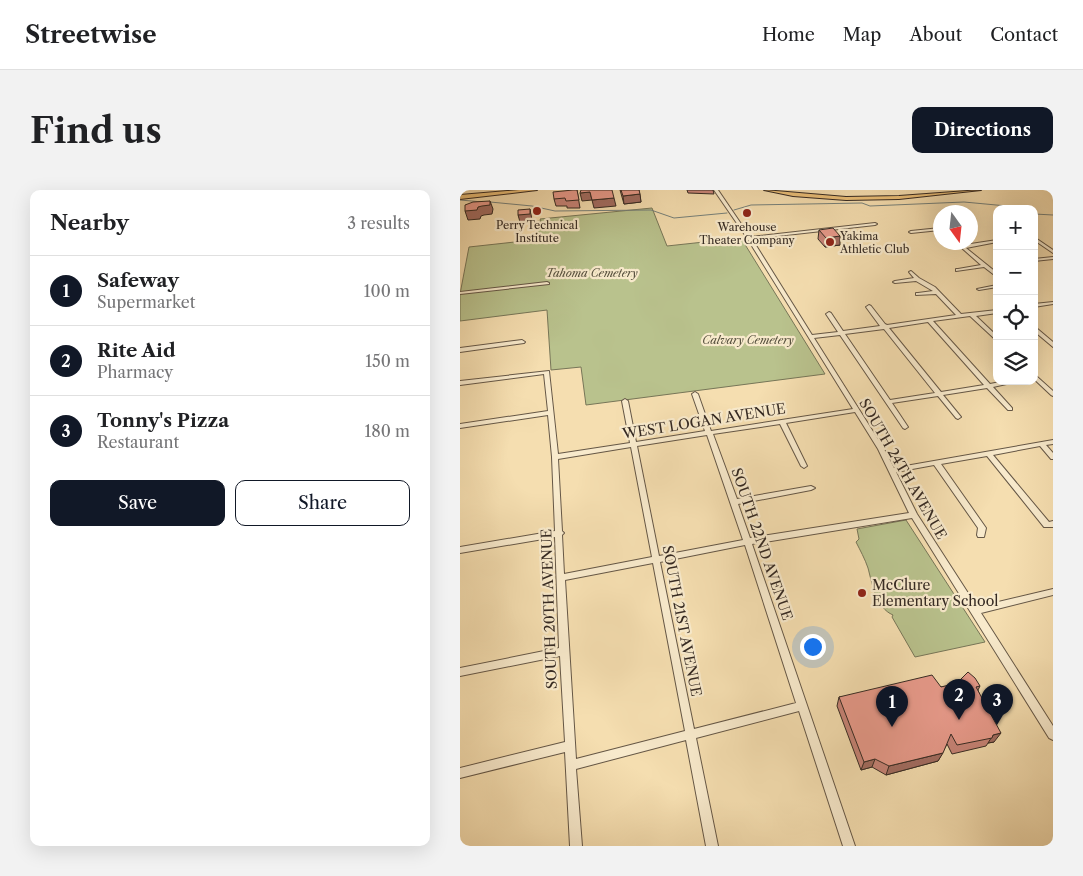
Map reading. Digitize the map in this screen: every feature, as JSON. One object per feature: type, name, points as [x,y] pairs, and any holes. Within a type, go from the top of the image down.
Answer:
[{"type":"main road","points":[[460,196],[521,190]]},
{"type":"main road","points":[[460,196],[535,190]]},
{"type":"main road","points":[[766,190],[798,196],[833,199],[903,198],[979,190]]},
{"type":"street","name":"SOUTH 24TH AVENUE","points":[[716,190],[749,238],[811,337],[893,470],[914,515],[1053,734]]},
{"type":"street","points":[[749,238],[876,224]]},
{"type":"street","points":[[911,232],[933,230]]},
{"type":"street","points":[[978,244],[993,241]]},
{"type":"street","points":[[1038,241],[1053,252]]},
{"type":"street","points":[[966,250],[993,273]]},
{"type":"street","points":[[1038,260],[1053,258]]},
{"type":"street","points":[[958,270],[985,266]]},
{"type":"street","points":[[911,272],[917,279],[936,292],[960,316]]},
{"type":"street","points":[[895,282],[917,279]]},
{"type":"street","points":[[460,293],[547,283]]},
{"type":"street","points":[[978,289],[993,287]]},
{"type":"street","points":[[918,294],[936,292]]},
{"type":"street","points":[[1038,306],[1053,304]]},
{"type":"street","points":[[869,307],[958,417]]},
{"type":"street","points":[[811,337],[993,312]]},
{"type":"street","points":[[830,314],[905,427]]},
{"type":"street","points":[[972,315],[993,335]]},
{"type":"street","points":[[930,321],[1010,409]]},
{"type":"street","points":[[1038,331],[1053,344]]},
{"type":"street","points":[[460,350],[522,342]]},
{"type":"street","name":"SOUTH 20TH AVENUE","points":[[460,383],[547,372],[560,533],[560,578],[576,846]]},
{"type":"street","points":[[1038,381],[1053,394]]},
{"type":"street","points":[[888,402],[995,385]]},
{"type":"street","name":"SOUTH 22ND AVENUE","points":[[695,394],[734,502],[849,846]]},
{"type":"street","name":"SOUTH 21ST AVENUE","points":[[625,401],[712,846]]},
{"type":"street","name":"WEST LOGAN AVENUE","points":[[555,457],[856,410]]},
{"type":"street","points":[[460,426],[550,413]]},
{"type":"street","points":[[782,422],[804,466]]},
{"type":"street","points":[[893,470],[937,464],[1053,442]]},
{"type":"street","points":[[1042,445],[1053,457]]},
{"type":"street","points":[[989,454],[1050,525]]},
{"type":"street","points":[[937,464],[982,528],[981,535]]},
{"type":"street","points":[[734,502],[811,488]]},
{"type":"street","points":[[560,578],[746,542],[914,515]]},
{"type":"street","points":[[460,550],[560,533]]},
{"type":"street","points":[[975,611],[1053,592]]},
{"type":"street","points":[[460,672],[564,651]]},
{"type":"street","points":[[570,765],[691,736],[802,706]]},
{"type":"street","points":[[460,772],[570,746]]},
{"type":"green space","name":"Tahoma Cemetery","points":[[652,208],[667,246],[741,238],[825,374],[586,405],[581,367],[551,370],[547,310],[460,321],[460,294],[469,247],[533,240],[537,238],[537,224],[532,222],[541,221],[540,219]]},
{"type":"green space","points":[[906,520],[985,642],[915,657],[892,617],[893,615],[882,607],[873,588],[867,565],[856,542],[859,539],[857,529]]},
{"type":"building","points":[[577,190],[579,200],[566,201],[565,198],[554,199],[553,192]]},
{"type":"building","points":[[581,190],[612,190],[614,198],[592,200],[590,192],[580,193]]},
{"type":"building","points":[[621,190],[639,190],[640,194],[623,196]]},
{"type":"building","points":[[490,201],[490,205],[478,207],[477,210],[465,211],[465,205],[473,202]]},
{"type":"building","points":[[530,209],[530,214],[518,215],[518,210]]},
{"type":"building","points":[[833,228],[840,236],[826,238],[819,230]]},
{"type":"building","points":[[968,672],[980,686],[976,687],[1001,733],[993,735],[992,738],[957,745],[951,734],[943,753],[889,766],[875,759],[864,762],[839,697],[932,675],[941,687],[957,683]]},
{"type":"waterway","points":[[460,200],[483,202]]},
{"type":"waterway","points":[[490,202],[532,206],[555,211],[651,210],[674,218],[727,213]]},
{"type":"waterway","points":[[734,210],[751,205],[862,203],[870,206],[964,202],[996,205]]},
{"type":"waterway","points":[[1038,214],[1053,215]]},
{"type":"place","name":"Perry Technical Institute","points":[[537,211]]},
{"type":"place","name":"Warehouse Theater Company","points":[[747,213]]},
{"type":"place","name":"Yakima Athletic Club","points":[[830,242]]},
{"type":"place","name":"McClure Elementary School","points":[[862,593]]},
{"type":"place","name":"Rite Aid","points":[[959,720]]},
{"type":"place","name":"Tonny's Pizza","points":[[997,725]]},
{"type":"place","name":"Safeway","points":[[892,727]]},
{"type":"park label","name":"Calvary Cemetery","points":[[748,340]]}]
